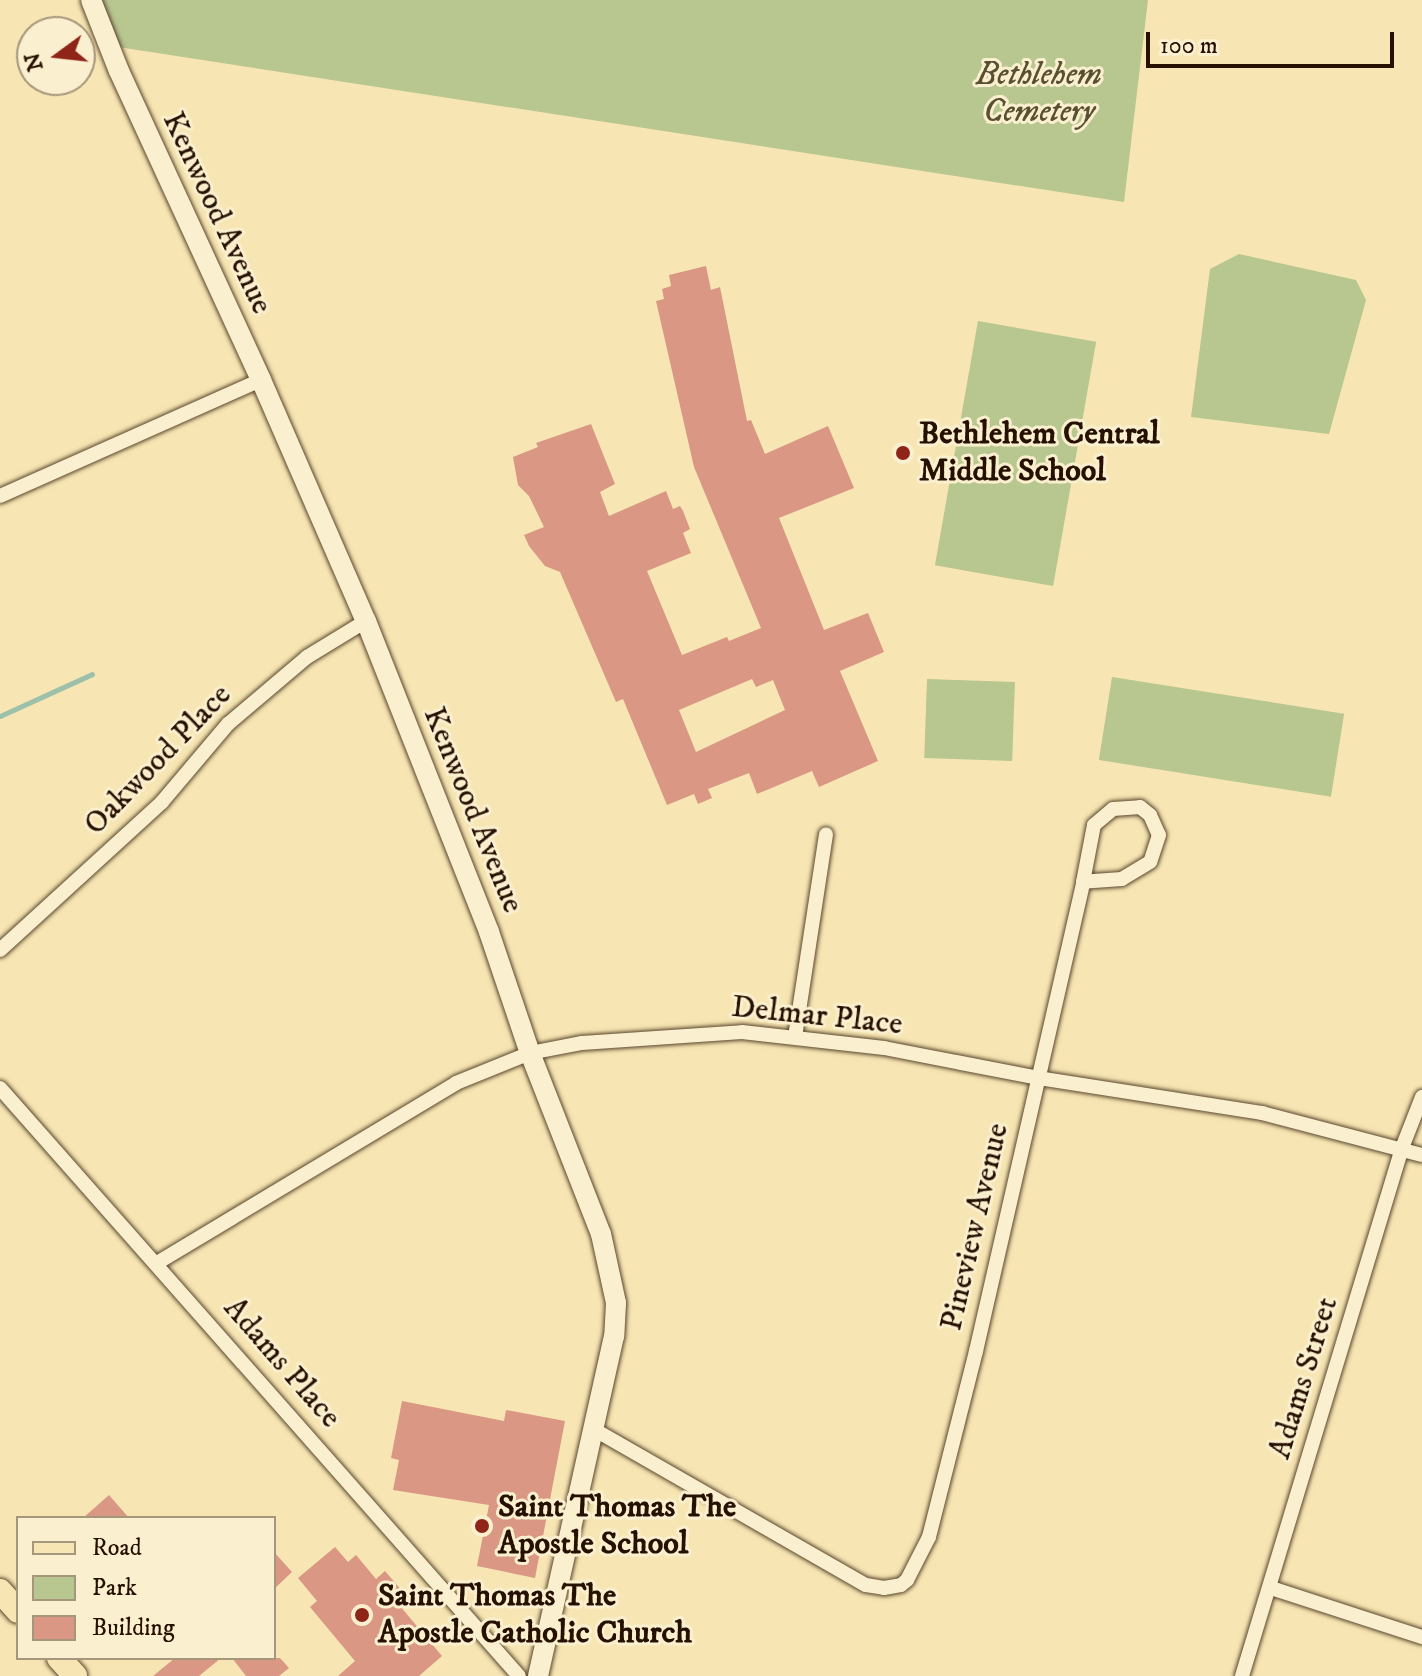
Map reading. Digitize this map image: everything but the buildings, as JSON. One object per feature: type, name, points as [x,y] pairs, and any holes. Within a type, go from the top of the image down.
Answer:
[{"type":"main road","points":[[0,1591],[16,1609]]},
{"type":"main road","points":[[61,1660],[75,1676]]},
{"type":"street","name":"Kenwood Avenue","points":[[91,0],[119,71],[261,380],[366,621],[489,932],[530,1053],[601,1234],[616,1303],[614,1336],[538,1676]]},
{"type":"street","points":[[0,496],[261,380]]},
{"type":"street","name":"Oakwood Place","points":[[0,950],[162,802],[228,724],[307,657],[366,621]]},
{"type":"street","name":"Pineview Avenue","points":[[595,1430],[866,1585],[884,1588],[907,1580],[929,1537],[1038,1078],[1083,882],[1090,837],[1103,816],[1125,807],[1140,807],[1150,815],[1159,835],[1154,856],[1144,869],[1122,879],[1083,882]]},
{"type":"street","points":[[795,1037],[826,834]]},
{"type":"street","name":"Delmar Place","points":[[157,1263],[456,1083],[530,1053],[582,1043],[742,1032],[884,1048],[1038,1078],[1262,1113],[1422,1155]]},
{"type":"street","name":"Adams Place","points":[[0,1088],[519,1676]]},
{"type":"street","name":"Adams Street","points":[[1242,1676],[1402,1148],[1422,1097]]},
{"type":"street","points":[[1271,1588],[1422,1637]]},
{"type":"green space","name":"Bethlehem Cemetery","points":[[101,0],[1148,0],[1124,202],[118,47]]},
{"type":"green space","points":[[1239,254],[1356,280],[1366,300],[1329,434],[1191,417],[1210,269]]},
{"type":"green space","points":[[978,321],[1096,342],[1053,586],[935,565]]},
{"type":"green space","points":[[1112,677],[1344,714],[1331,797],[1099,760]]},
{"type":"green space","points":[[927,679],[1015,682],[1012,761],[924,758]]},
{"type":"waterway","points":[[0,716],[92,674]]},
{"type":"place","name":"Bethlehem Central Middle School","points":[[903,453]]},
{"type":"place","name":"Saint Thomas The Apostle School","points":[[482,1526]]},
{"type":"place","name":"Saint Thomas The Apostle Catholic Church","points":[[362,1615]]}]
